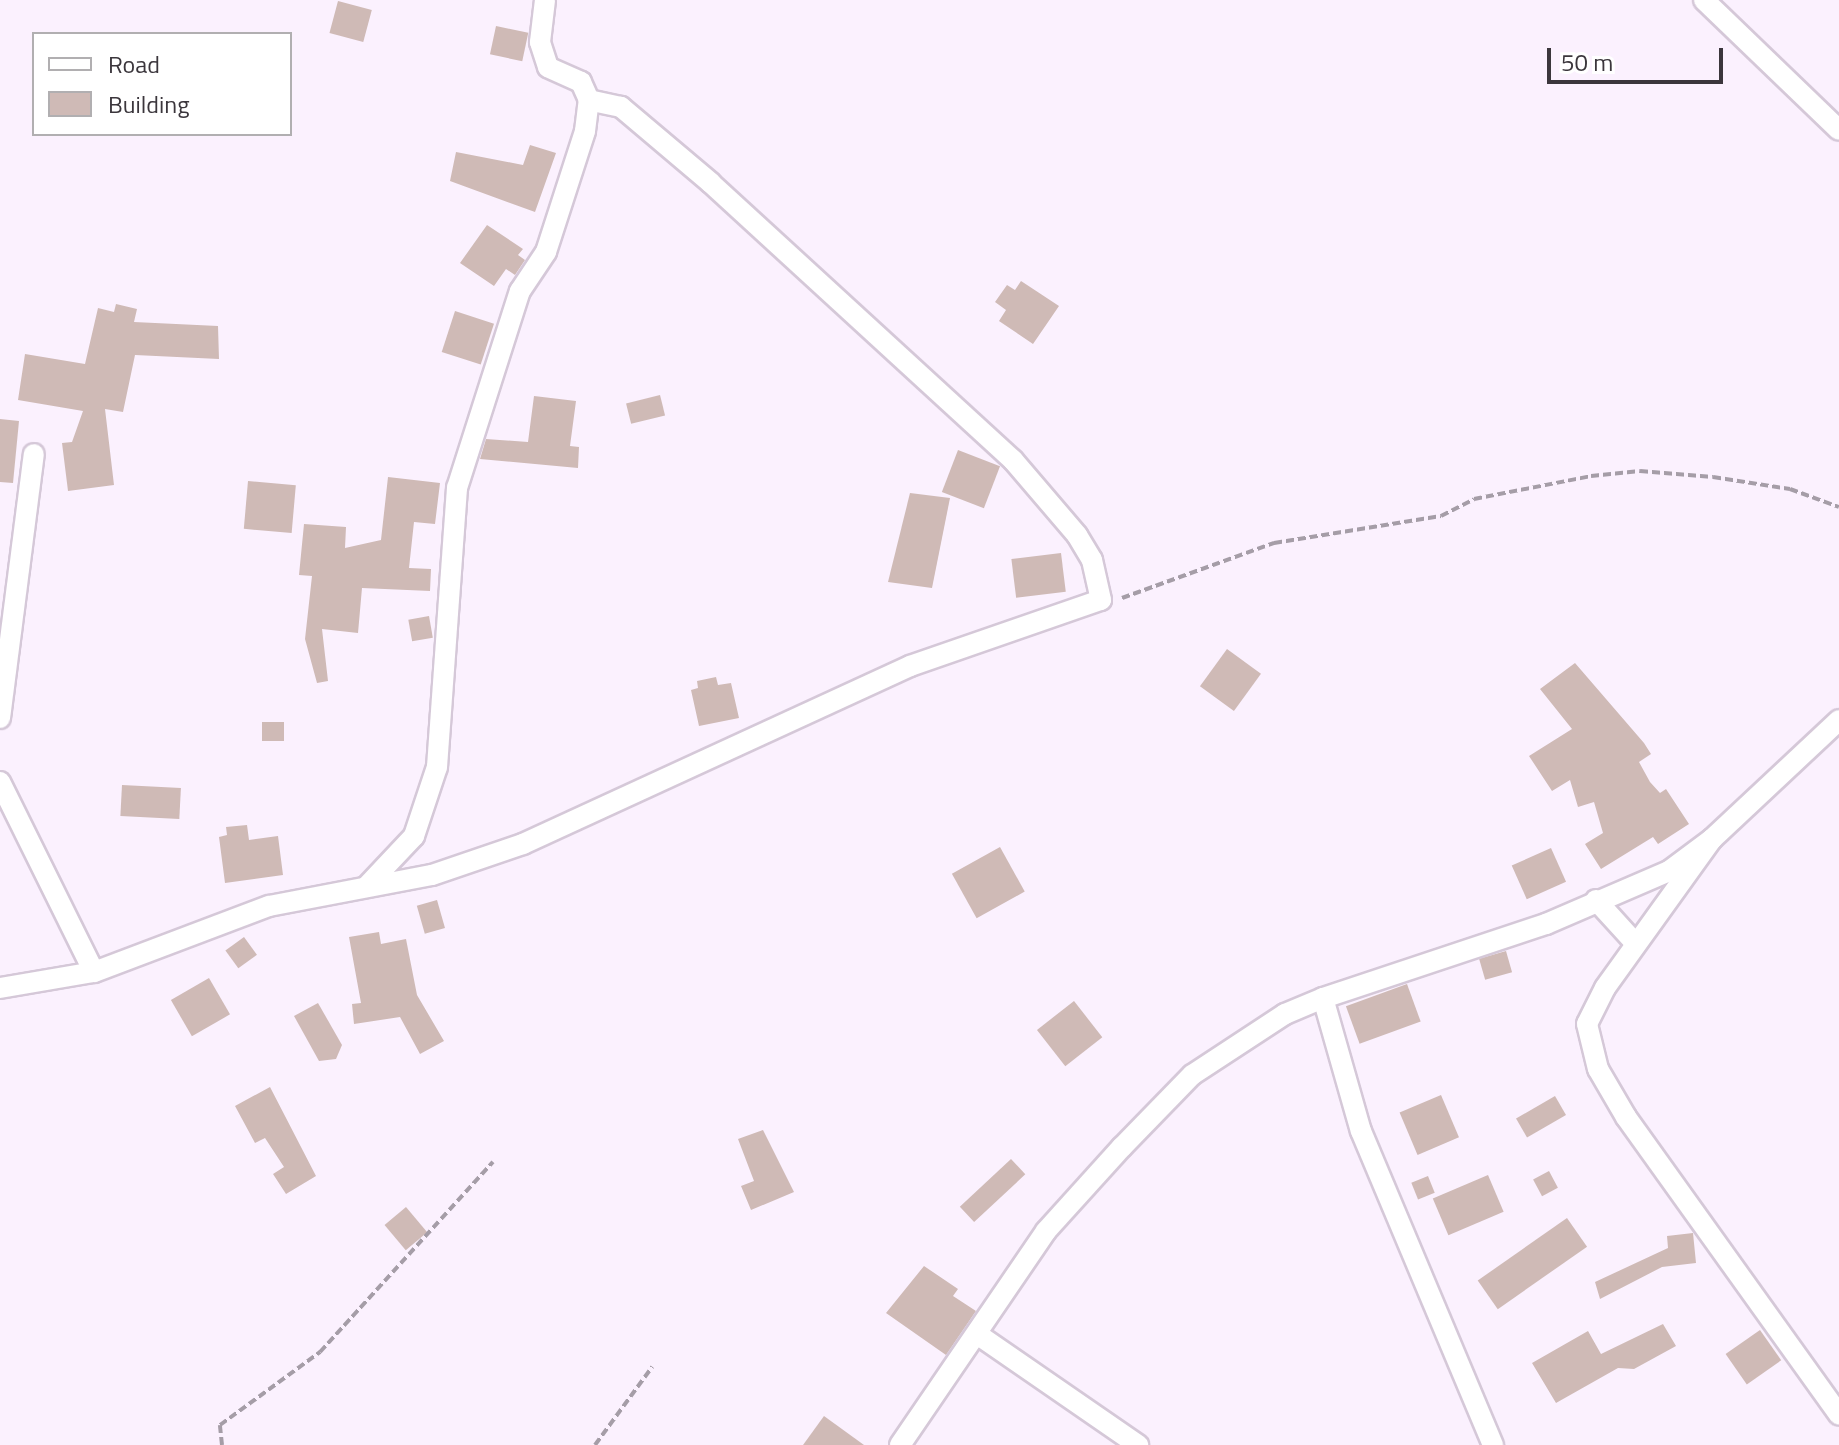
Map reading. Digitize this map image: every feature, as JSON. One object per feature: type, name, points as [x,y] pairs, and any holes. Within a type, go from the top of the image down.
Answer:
[{"type":"street","points":[[366,887],[414,836],[437,767],[457,488],[520,291],[546,252],[589,100],[581,82],[548,67],[540,42],[545,0]]},
{"type":"street","points":[[1704,0],[1839,130]]},
{"type":"street","points":[[0,988],[94,972],[269,906],[432,875],[523,844],[910,666],[1101,600],[1092,560],[1077,535],[1013,460],[711,183],[621,107],[589,100]]},
{"type":"street","points":[[0,718],[34,454]]},
{"type":"street","points":[[900,1445],[1046,1231],[1192,1075],[1285,1014],[1323,998],[1546,924],[1669,871],[1712,839],[1839,720]]},
{"type":"street","points":[[0,782],[94,972]]},
{"type":"street","points":[[1712,839],[1636,944],[1587,1024],[1598,1069],[1682,1201],[1839,1415]]},
{"type":"street","points":[[1596,900],[1636,944]]},
{"type":"street","points":[[1323,998],[1361,1131],[1493,1445]]},
{"type":"street","points":[[977,1334],[1138,1445]]},
{"type":"path","points":[[1101,600],[1167,586],[1185,571],[1274,543],[1441,516],[1474,499],[1591,476],[1640,471],[1713,477],[1790,489],[1839,507]]},
{"type":"path","points":[[222,1445],[220,1425],[320,1352],[493,1162]]},
{"type":"path","points":[[595,1445],[652,1367]]},
{"type":"building","points":[[338,1],[372,10],[363,42],[329,33]]},
{"type":"building","points":[[496,26],[528,33],[522,61],[490,54]]},
{"type":"building","points":[[530,145],[556,153],[535,212],[450,181],[456,152],[523,165]]},
{"type":"building","points":[[487,225],[523,249],[518,255],[525,260],[515,275],[506,269],[494,286],[460,263]]},
{"type":"building","points":[[1021,281],[1059,306],[1033,344],[999,321],[1006,310],[995,302],[1007,285],[1015,290]]},
{"type":"building","points":[[116,304],[137,309],[134,322],[218,326],[219,359],[135,355],[123,412],[105,409],[114,485],[68,491],[62,443],[72,442],[83,411],[18,400],[25,354],[85,364],[98,308],[114,312]]},
{"type":"building","points":[[455,311],[494,324],[481,365],[442,352]]},
{"type":"building","points":[[660,395],[665,415],[631,424],[626,403]]},
{"type":"building","points":[[534,396],[576,401],[570,446],[579,447],[578,468],[480,459],[486,439],[528,442]]},
{"type":"building","points":[[0,419],[19,421],[13,483],[0,482]]},
{"type":"building","points":[[958,450],[1000,466],[984,508],[942,492]]},
{"type":"building","points":[[388,477],[440,483],[435,524],[414,522],[409,568],[431,569],[430,591],[362,588],[358,633],[322,629],[328,681],[317,683],[305,639],[312,576],[299,575],[304,524],[346,527],[345,548],[381,540]]},
{"type":"building","points":[[248,481],[296,485],[292,533],[244,529]]},
{"type":"building","points":[[910,493],[950,498],[932,588],[888,582]]},
{"type":"building","points":[[1061,553],[1066,592],[1016,598],[1011,559]]},
{"type":"building","points":[[429,616],[433,638],[412,641],[408,620]]},
{"type":"building","points":[[1227,649],[1261,674],[1234,711],[1200,686]]},
{"type":"building","points":[[1575,663],[1644,743],[1651,754],[1639,762],[1650,782],[1660,793],[1666,789],[1689,824],[1658,844],[1653,837],[1601,869],[1585,844],[1603,833],[1594,802],[1578,807],[1570,780],[1552,791],[1529,756],[1572,729],[1540,689]]},
{"type":"building","points":[[716,677],[718,685],[731,683],[739,718],[699,726],[691,690],[698,688],[697,681]]},
{"type":"building","points":[[262,722],[284,722],[284,741],[262,741]]},
{"type":"building","points":[[122,785],[181,788],[179,819],[120,816]]},
{"type":"building","points":[[247,825],[249,840],[278,836],[283,875],[225,883],[219,837],[227,835],[226,827]]},
{"type":"building","points":[[1000,847],[1025,892],[977,918],[952,874]]},
{"type":"building","points":[[1551,848],[1566,882],[1527,899],[1512,865]]},
{"type":"building","points":[[437,900],[445,928],[425,934],[417,906]]},
{"type":"building","points":[[379,932],[381,944],[406,939],[417,995],[444,1041],[420,1054],[400,1017],[354,1024],[352,1004],[361,1003],[349,937]]},
{"type":"building","points":[[244,937],[257,955],[238,968],[225,951]]},
{"type":"building","points":[[1506,951],[1512,972],[1485,980],[1479,959]]},
{"type":"building","points":[[209,978],[230,1014],[192,1036],[171,1000]]},
{"type":"building","points":[[1407,984],[1421,1022],[1360,1044],[1346,1006]]},
{"type":"building","points":[[1074,1001],[1102,1037],[1065,1066],[1037,1030]]},
{"type":"building","points":[[318,1003],[342,1045],[336,1059],[319,1061],[294,1016]]},
{"type":"building","points":[[270,1087],[316,1176],[286,1194],[273,1174],[284,1167],[265,1138],[255,1143],[235,1106]]},
{"type":"building","points":[[1441,1095],[1459,1137],[1418,1155],[1400,1113]]},
{"type":"building","points":[[1555,1096],[1566,1115],[1527,1138],[1516,1118]]},
{"type":"building","points":[[763,1130],[794,1192],[751,1210],[741,1186],[754,1181],[738,1139]]},
{"type":"building","points":[[1011,1159],[1025,1174],[974,1222],[960,1207]]},
{"type":"building","points":[[1549,1171],[1558,1188],[1542,1196],[1533,1179]]},
{"type":"building","points":[[1488,1175],[1504,1212],[1448,1235],[1433,1198]]},
{"type":"building","points":[[1428,1176],[1435,1193],[1418,1199],[1411,1183]]},
{"type":"building","points":[[406,1207],[427,1232],[406,1250],[385,1225]]},
{"type":"building","points":[[1567,1218],[1587,1247],[1498,1309],[1478,1281]]},
{"type":"building","points":[[1693,1233],[1696,1263],[1662,1267],[1600,1299],[1595,1282],[1668,1248],[1667,1236]]},
{"type":"building","points":[[924,1266],[958,1289],[953,1296],[976,1311],[946,1355],[886,1313]]},
{"type":"building","points":[[1663,1324],[1676,1346],[1634,1369],[1618,1368],[1556,1403],[1532,1363],[1588,1331],[1601,1354]]},
{"type":"building","points":[[1760,1330],[1781,1360],[1747,1384],[1726,1354]]},
{"type":"building","points":[[824,1416],[864,1445],[803,1445]]}]
